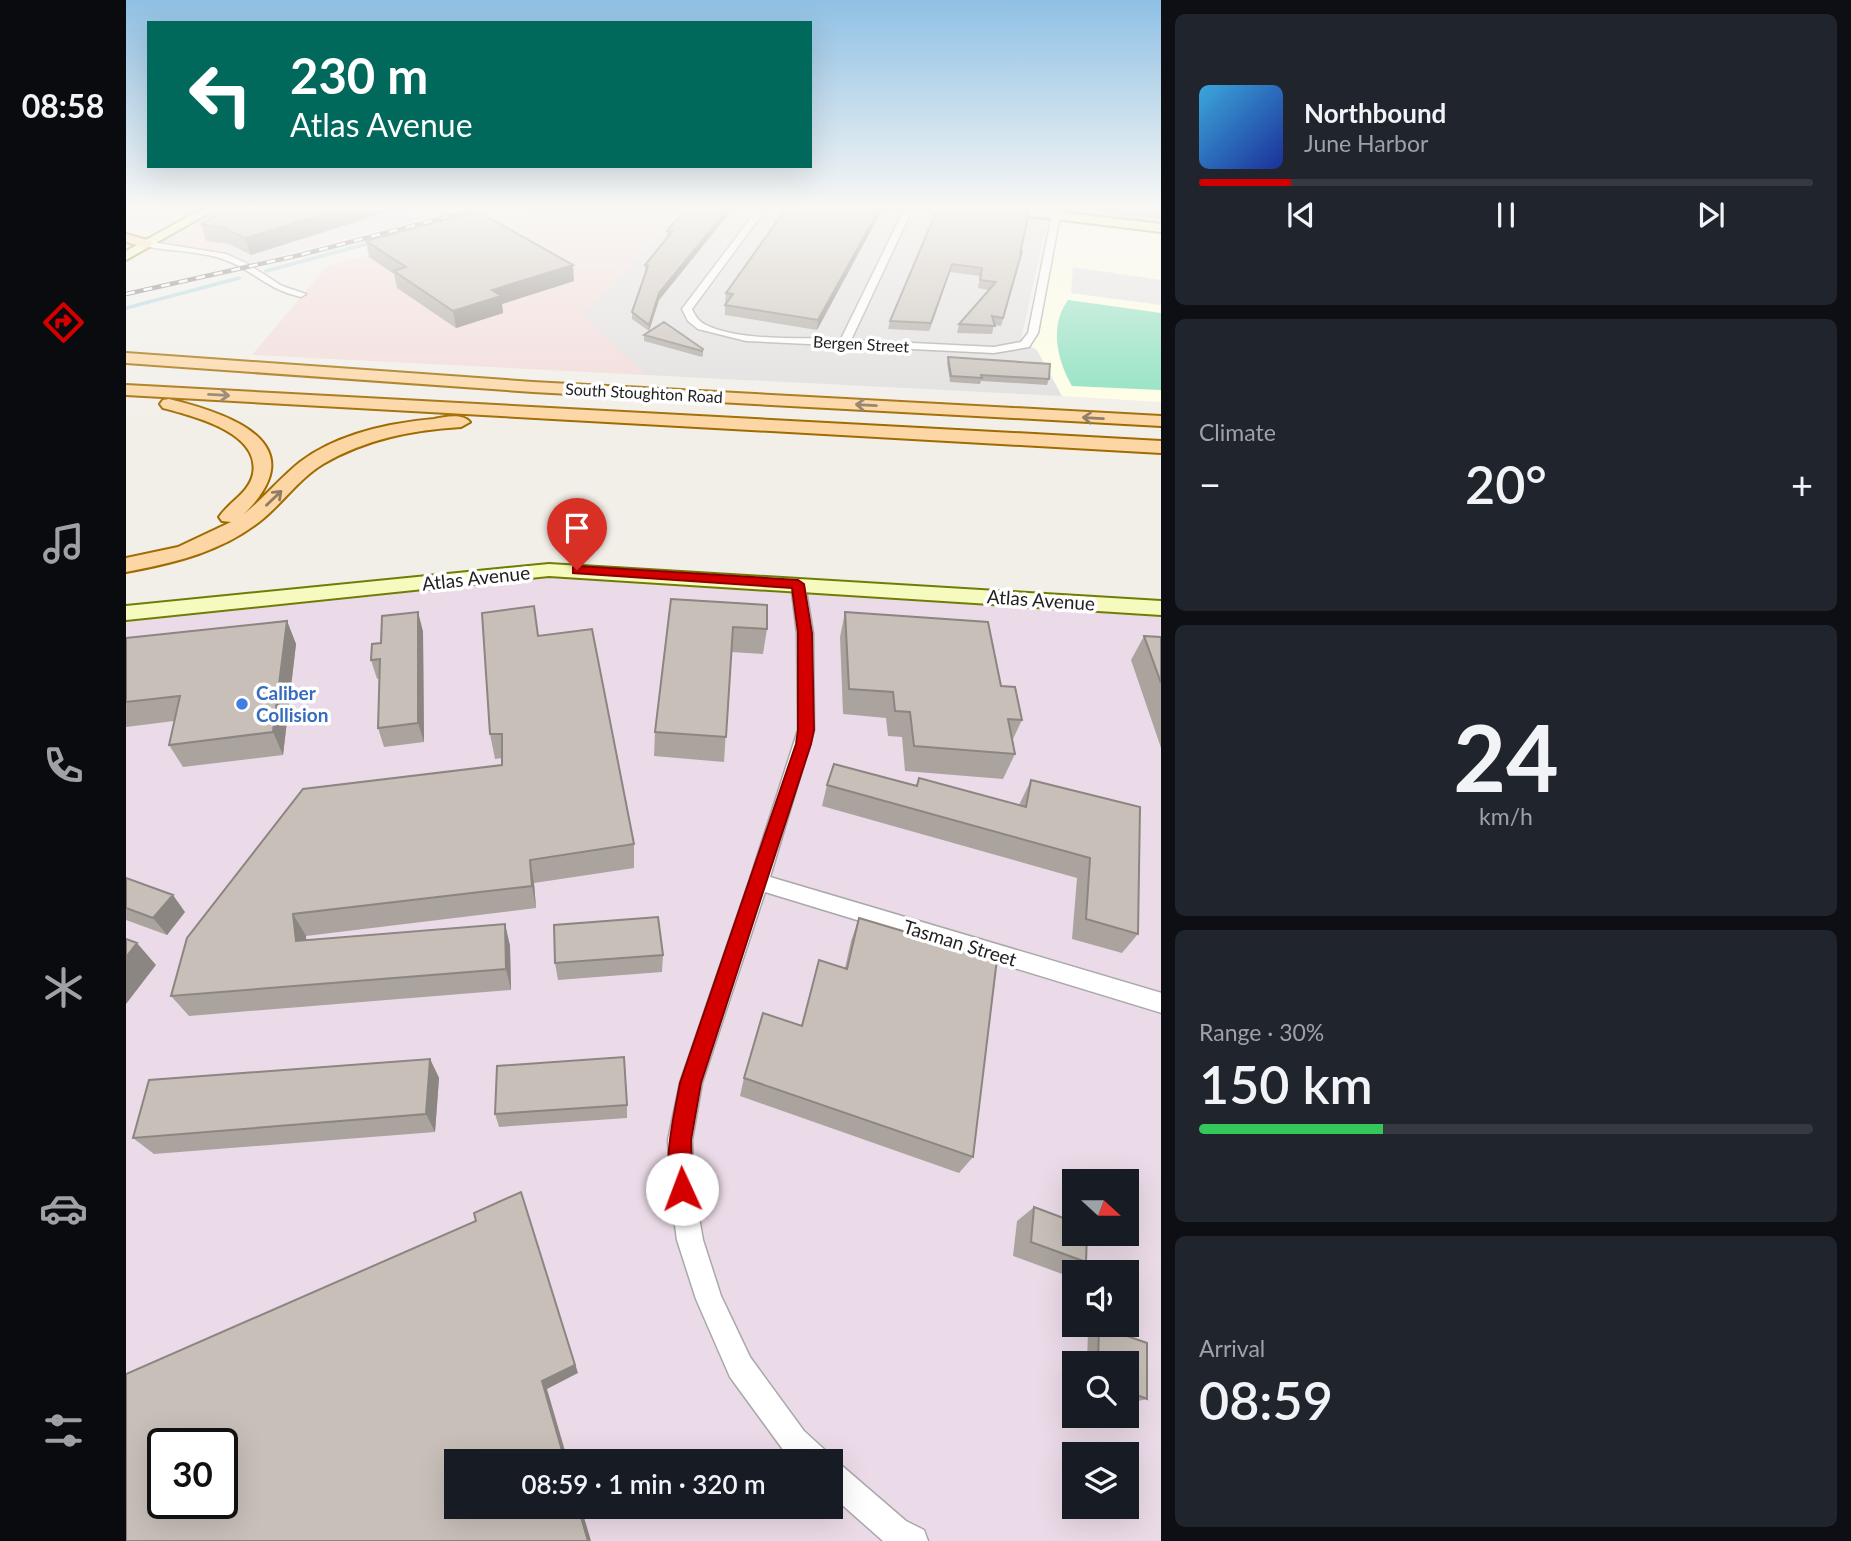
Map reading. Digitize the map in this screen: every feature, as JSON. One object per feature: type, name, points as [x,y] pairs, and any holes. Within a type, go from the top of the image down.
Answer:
[{"type":"main road","points":[[139,342],[710,397]]},
{"type":"main road","name":"South Stoughton Road","points":[[126,358],[533,387],[1161,421]]},
{"type":"main road","name":"South Stoughton Road","points":[[126,390],[1161,447]]},
{"type":"main road","points":[[126,396],[177,406],[224,422],[248,437],[262,453],[265,462],[265,472],[254,491],[243,506],[228,518],[202,533],[166,546],[126,553]]},
{"type":"main road","points":[[126,565],[186,553],[221,539],[269,504],[311,463],[338,448],[394,430],[441,422],[512,419],[1029,440]]},
{"type":"street","points":[[264,282],[301,294]]},
{"type":"street","name":"Bergen Street","points":[[707,282],[687,309],[696,323],[716,332],[746,338],[995,350],[1026,343],[1033,333],[1043,282]]},
{"type":"street","points":[[845,342],[874,282]]},
{"type":"street","name":"Atlas Avenue","points":[[126,613],[549,570],[1161,608]]},
{"type":"street","points":[[798,584],[805,633],[806,730],[691,1083],[680,1140],[682,1189],[690,1240],[705,1287],[740,1367],[794,1441],[803,1449]]},
{"type":"street","name":"Tasman Street","points":[[759,881],[1161,1003]]},
{"type":"street","points":[[843,1486],[895,1532],[914,1541]]},
{"type":"shaded area","points":[[313,282],[613,282],[583,315],[646,375],[252,355]]},
{"type":"shaded area","points":[[614,282],[1034,282],[1021,340],[1037,350],[1062,396],[646,375],[582,316]]},
{"type":"shaded area","points":[[1041,282],[1161,282],[1161,402],[1062,396],[1037,350],[1026,343]]},
{"type":"shaded area","points":[[1072,282],[1161,282],[1161,305],[1071,293]]},
{"type":"shaded area","points":[[549,570],[1161,608],[1161,1541],[126,1541],[126,613]]},
{"type":"green space","points":[[1068,300],[1161,313],[1161,390],[1072,386],[1062,365],[1057,343],[1058,321]]},
{"type":"building","points":[[410,282],[518,282],[492,290],[501,296],[453,311]]},
{"type":"building","points":[[642,282],[668,282],[659,293],[649,325],[632,312]]},
{"type":"building","points":[[734,282],[839,282],[818,320],[725,305],[733,294],[726,293]]},
{"type":"building","points":[[907,282],[946,282],[931,323],[890,321]]},
{"type":"building","points":[[996,282],[1013,282],[1003,318],[992,316],[995,326],[959,324]]},
{"type":"building","points":[[664,322],[703,349],[702,351],[644,335]]},
{"type":"building","points":[[948,357],[1050,364],[1049,379],[951,376]]},
{"type":"building","points":[[671,599],[767,605],[767,629],[733,627],[726,737],[655,732]]},
{"type":"building","points":[[534,606],[538,636],[592,629],[634,844],[530,860],[532,886],[293,914],[296,941],[505,924],[506,969],[171,996],[187,938],[303,789],[502,765],[502,734],[490,734],[482,613]]},
{"type":"building","points":[[418,612],[418,723],[378,728],[380,659],[371,660],[372,644],[381,643],[382,616]]},
{"type":"building","points":[[845,612],[988,622],[1001,686],[1015,687],[1022,720],[1008,719],[1015,754],[914,746],[910,712],[895,711],[893,692],[849,689]]},
{"type":"building","points":[[287,621],[273,732],[169,745],[180,696],[126,702],[126,638]]},
{"type":"building","points":[[1144,636],[1161,637],[1161,683]]},
{"type":"building","points":[[834,764],[917,786],[919,778],[1026,807],[1031,780],[1140,807],[1138,934],[1086,919],[1090,858],[827,785]]},
{"type":"building","points":[[126,878],[173,895],[153,918],[126,908]]},
{"type":"building","points":[[658,917],[663,955],[555,963],[554,925]]},
{"type":"building","points":[[859,918],[997,959],[973,1157],[744,1078],[763,1013],[802,1026],[819,960],[847,969]]},
{"type":"building","points":[[126,939],[137,943],[126,957]]},
{"type":"building","points":[[624,1057],[627,1105],[495,1114],[497,1066]]},
{"type":"building","points":[[430,1059],[426,1114],[133,1138],[149,1080]]},
{"type":"building","points":[[521,1192],[575,1365],[542,1381],[562,1449],[444,1449],[444,1519],[582,1519],[588,1541],[126,1541],[126,1374],[476,1221],[474,1213]]},
{"type":"building","points":[[1034,1207],[1062,1218],[1062,1246],[1087,1246],[1086,1260],[1080,1260],[1031,1242]]},
{"type":"building","points":[[1099,1337],[1130,1337],[1147,1343],[1147,1399],[1139,1396],[1139,1351],[1098,1351]]},
{"type":"waterway","points":[[126,308],[224,282]]},
{"type":"railway","points":[[126,294],[180,282]]},
{"type":"place","name":"Caliber Collision","points":[[242,704]]},
{"type":"route","points":[[577,570],[798,584],[805,633],[806,730],[691,1083],[680,1140],[682,1189]]}]
